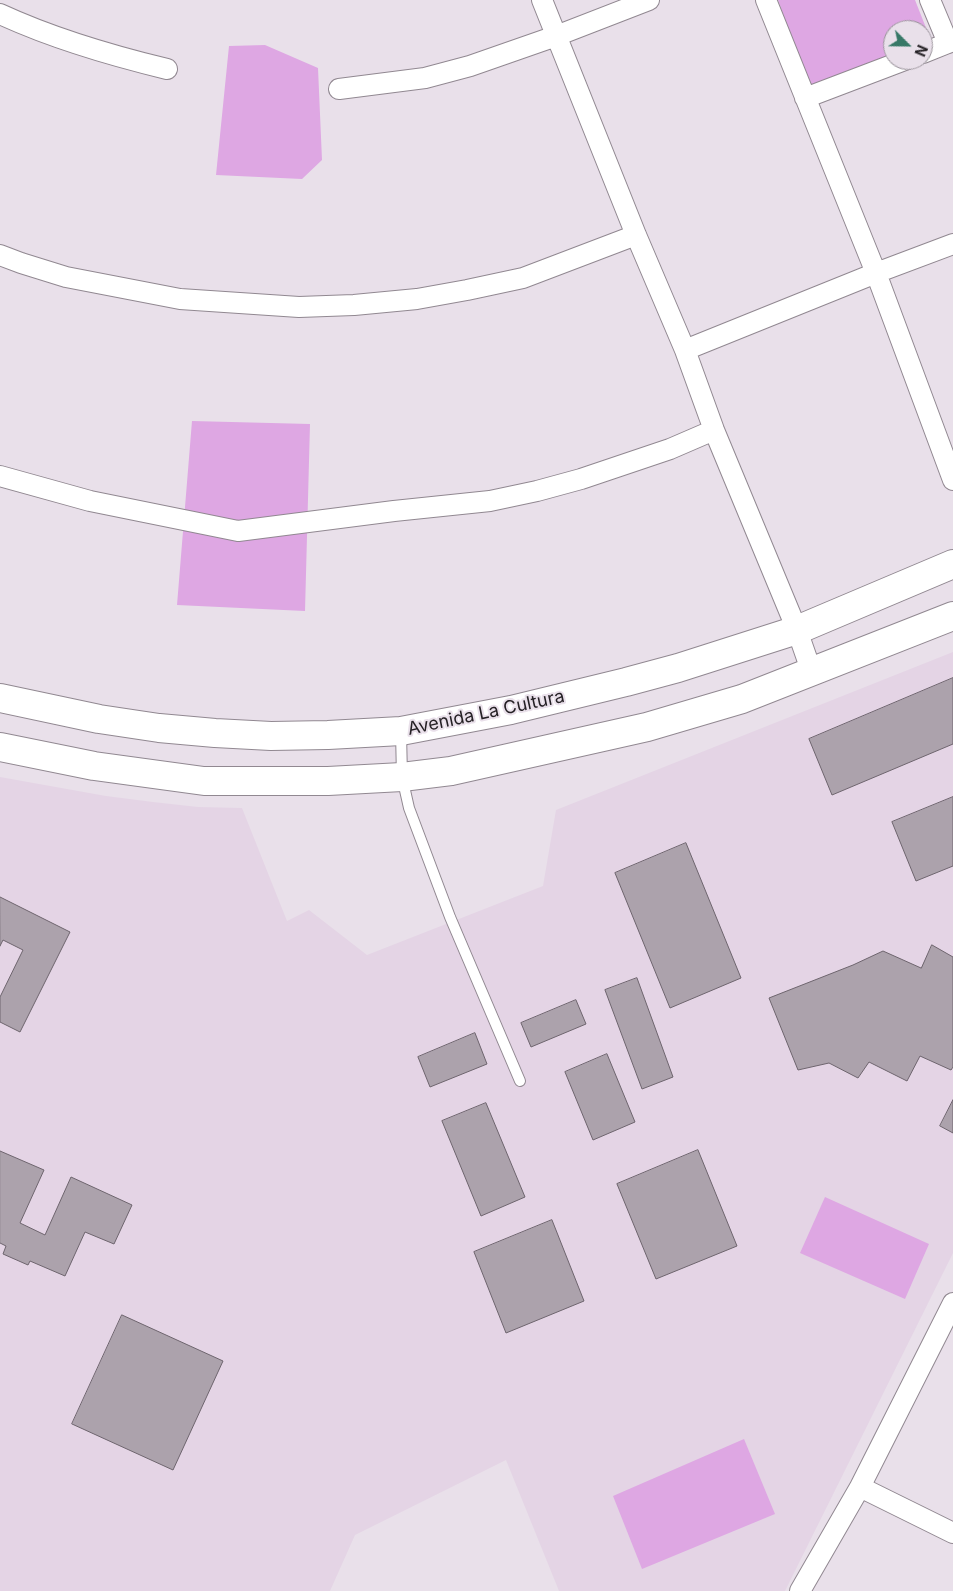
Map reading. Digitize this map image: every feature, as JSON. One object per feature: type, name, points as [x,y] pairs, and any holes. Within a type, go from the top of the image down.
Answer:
[{"type":"street","points":[[542,0],[636,235],[685,350],[714,430],[797,630],[812,673]]},
{"type":"street","points":[[339,88],[426,78],[503,55],[648,0]]},
{"type":"street","points":[[766,0],[876,273],[952,471]]},
{"type":"street","points":[[930,0],[950,42],[933,49]]},
{"type":"street","points":[[0,14],[78,45],[166,70]]},
{"type":"street","points":[[805,98],[883,68]]},
{"type":"street","points":[[0,255],[21,264],[66,277],[180,300],[299,307],[336,306],[417,299],[522,278],[636,235]]},
{"type":"street","points":[[685,350],[953,244]]},
{"type":"street","points":[[0,476],[90,501],[238,531],[394,511],[490,502],[581,479],[670,449],[714,430]]},
{"type":"street","name":"Avenida La Cultura","points":[[0,698],[99,719],[214,734],[272,736],[400,731],[511,710],[678,668],[797,630],[953,564]]},
{"type":"street","points":[[0,747],[94,766],[204,781],[328,782],[402,777],[450,771],[647,727],[742,699],[953,616]]},
{"type":"street","points":[[800,1591],[860,1487],[953,1303]]},
{"type":"street","points":[[860,1487],[953,1533]]},
{"type":"lane","points":[[400,731],[402,777],[409,808],[450,917],[520,1081]]},
{"type":"shaded area","points":[[778,0],[915,0],[923,20],[883,20],[883,65],[813,97]]},
{"type":"shaded area","points":[[265,45],[318,68],[322,160],[302,179],[216,175],[229,46]]},
{"type":"shaded area","points":[[192,421],[310,424],[305,611],[177,605]]},
{"type":"shaded area","points":[[953,652],[953,1253],[785,1591],[559,1591],[506,1460],[355,1535],[330,1591],[0,1591],[0,777],[106,796],[198,807],[242,808],[287,921],[309,910],[367,955],[543,886],[556,810]]},
{"type":"shaded area","points":[[825,1197],[929,1244],[905,1299],[800,1253]]},
{"type":"shaded area","points":[[744,1439],[775,1514],[642,1569],[613,1496]]},
{"type":"building","points":[[953,678],[953,744],[832,795],[809,739]]},
{"type":"building","points":[[953,797],[953,866],[916,881],[892,822]]},
{"type":"building","points":[[686,843],[741,978],[670,1008],[615,873]]},
{"type":"building","points":[[0,897],[70,932],[20,1032],[0,1022],[0,997],[23,950],[3,940],[0,946]]},
{"type":"building","points":[[932,945],[953,957],[953,1067],[951,1070],[920,1056],[907,1081],[869,1062],[858,1078],[829,1063],[798,1070],[769,998],[853,965],[883,951],[921,968]]},
{"type":"building","points":[[637,978],[673,1077],[642,1089],[605,990]]},
{"type":"building","points":[[576,1000],[586,1024],[531,1047],[521,1023]]},
{"type":"building","points":[[475,1033],[487,1064],[430,1087],[418,1057]]},
{"type":"building","points":[[607,1054],[635,1122],[593,1140],[565,1072]]},
{"type":"building","points":[[953,1100],[953,1133],[940,1126]]},
{"type":"building","points":[[486,1103],[525,1197],[481,1216],[442,1121]]},
{"type":"building","points":[[698,1150],[737,1246],[656,1279],[617,1184]]},
{"type":"building","points":[[0,1151],[44,1170],[20,1223],[45,1235],[71,1177],[132,1205],[114,1244],[85,1232],[65,1276],[30,1261],[28,1265],[3,1254],[6,1246],[0,1243]]},
{"type":"building","points":[[552,1220],[584,1301],[506,1333],[474,1252]]},
{"type":"building","points":[[122,1315],[223,1361],[173,1470],[72,1424]]}]
